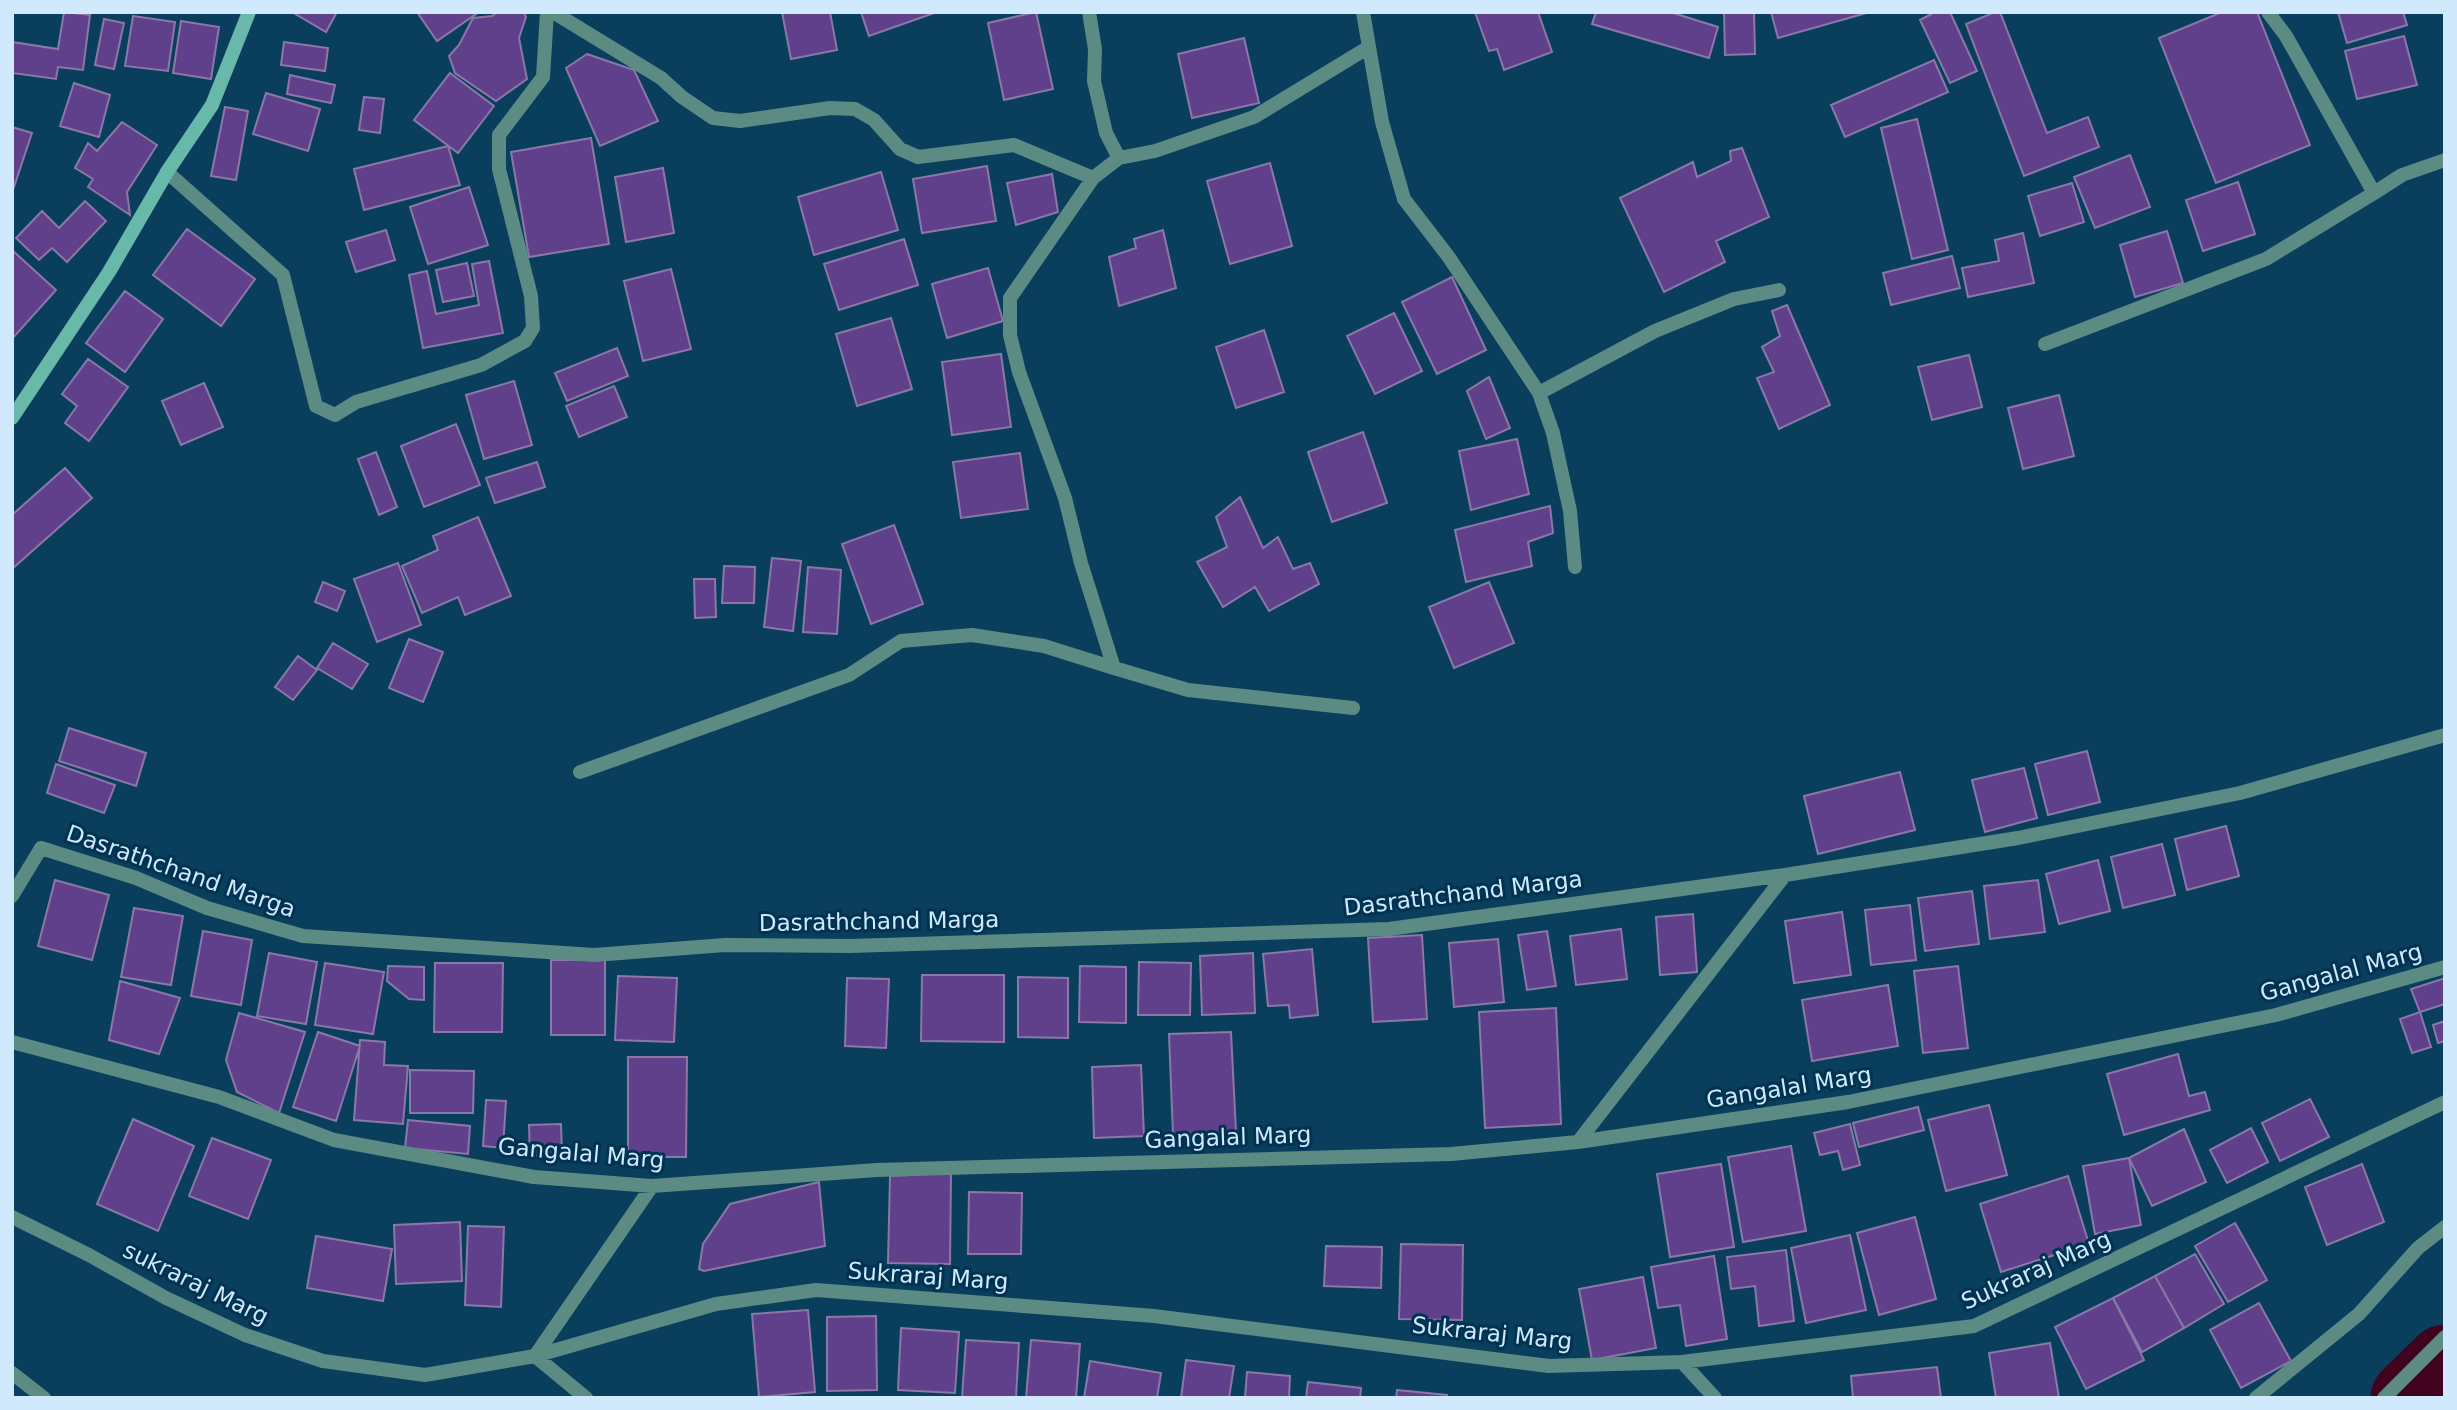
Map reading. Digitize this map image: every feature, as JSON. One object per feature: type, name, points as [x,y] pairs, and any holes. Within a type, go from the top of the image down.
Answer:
[{"type":"street","points":[[12,418],[109,272],[167,172],[212,105],[249,12]]},
{"type":"street","points":[[167,172],[283,275],[316,406],[335,415],[356,402],[481,365],[525,341],[533,328],[528,286],[499,169],[499,135],[543,78],[547,12]]},
{"type":"street","points":[[554,12],[661,78],[682,97],[713,118],[740,121],[830,108],[855,109],[874,120],[900,149],[918,157],[1014,145],[1093,178]]},
{"type":"street","points":[[1089,12],[1095,49],[1094,81],[1106,133],[1119,158]]},
{"type":"street","points":[[1363,12],[1381,122],[1404,199],[1448,256],[1539,393],[1553,433],[1570,511],[1576,566]]},
{"type":"street","points":[[2268,12],[2286,36],[2374,193]]},
{"type":"street","points":[[1114,668],[1081,563],[1065,498],[1019,372],[1010,335],[1010,298],[1093,178],[1119,158],[1155,151],[1254,117],[1369,47]]},
{"type":"street","points":[[2045,344],[2266,259],[2402,175],[2445,160]]},
{"type":"street","points":[[1539,393],[1655,331],[1734,299],[1779,290]]},
{"type":"street","points":[[580,772],[849,675],[901,641],[972,635],[1044,646],[1188,690],[1353,708]]},
{"type":"street","points":[[1578,1142],[1785,875],[2018,838],[2241,793],[2445,735]]},
{"type":"street","name":"Dasrathchand Marga","points":[[12,896],[41,848],[136,878],[207,908],[303,936],[594,955],[725,945],[850,946],[1389,929],[1785,875]]},
{"type":"street","name":"Gangalal Marg","points":[[12,1042],[219,1097],[334,1140],[534,1177],[652,1186],[877,1170],[1451,1154],[1578,1142],[1848,1102],[2276,1015],[2445,967]]},
{"type":"street","name":"Sukraraj Marg","points":[[535,1356],[716,1304],[816,1290],[1154,1316],[1549,1366],[1682,1362],[1974,1326],[2445,1102]]},
{"type":"street","points":[[586,1398],[535,1356],[652,1186]]},
{"type":"street","name":"sukraraj Marg","points":[[12,1217],[89,1255],[166,1298],[245,1335],[323,1361],[425,1374],[535,1356]]},
{"type":"street","points":[[2256,1398],[2359,1314],[2418,1248],[2445,1227]]},
{"type":"street","points":[[2384,1398],[2445,1337]]},
{"type":"street","points":[[1682,1362],[1715,1398]]},
{"type":"street","points":[[12,1373],[44,1398]]},
{"type":"building","points":[[64,12],[90,15],[83,70],[58,67],[56,79],[12,73],[12,42],[58,49]]},
{"type":"building","points":[[292,12],[337,12],[326,32]]},
{"type":"building","points":[[417,12],[479,12],[437,41]]},
{"type":"building","points":[[497,12],[524,12],[526,17],[519,38],[527,79],[496,101],[455,73],[449,56],[459,45],[473,18],[492,16]]},
{"type":"building","points":[[782,12],[830,12],[837,50],[791,59]]},
{"type":"building","points":[[861,12],[937,12],[869,36]]},
{"type":"building","points":[[1036,12],[1053,89],[1004,100],[988,23]]},
{"type":"building","points":[[1475,12],[1538,12],[1552,52],[1504,70],[1497,49],[1489,51]]},
{"type":"building","points":[[1596,12],[1670,12],[1718,27],[1709,58],[1592,24]]},
{"type":"building","points":[[1724,12],[1754,12],[1755,54],[1725,55]]},
{"type":"building","points":[[1771,12],[1870,12],[1778,38]]},
{"type":"building","points":[[1935,12],[1950,12],[1977,71],[1950,83],[1920,20]]},
{"type":"building","points":[[2000,12],[2047,133],[2088,117],[2099,147],[2024,176],[1966,24]]},
{"type":"building","points":[[2222,12],[2257,12],[2310,145],[2216,183],[2159,38]]},
{"type":"building","points":[[2338,12],[2403,12],[2407,25],[2347,43]]},
{"type":"building","points":[[133,16],[175,22],[168,71],[125,66]]},
{"type":"building","points":[[104,19],[124,23],[114,69],[95,65]]},
{"type":"building","points":[[181,21],[219,27],[211,79],[173,73]]},
{"type":"building","points":[[2404,36],[2417,85],[2357,99],[2345,51]]},
{"type":"building","points":[[1244,38],[1259,103],[1192,118],[1178,54]]},
{"type":"building","points":[[284,42],[328,48],[325,71],[281,65]]},
{"type":"building","points":[[587,54],[634,70],[658,121],[600,146],[566,68]]},
{"type":"building","points":[[1934,60],[1948,92],[1845,137],[1831,105]]},
{"type":"building","points":[[450,73],[494,106],[458,153],[414,120]]},
{"type":"building","points":[[290,75],[335,85],[331,103],[287,94]]},
{"type":"building","points":[[74,83],[110,95],[99,137],[60,126]]},
{"type":"building","points":[[266,93],[320,109],[308,151],[253,134]]},
{"type":"building","points":[[364,97],[384,99],[380,133],[359,130]]},
{"type":"building","points":[[225,107],[248,111],[236,180],[211,176]]},
{"type":"building","points":[[1917,119],[1948,250],[1912,259],[1881,128]]},
{"type":"building","points":[[122,122],[157,145],[127,192],[130,215],[88,187],[93,179],[75,168],[88,143],[97,151]]},
{"type":"building","points":[[12,127],[32,133],[12,193]]},
{"type":"building","points":[[591,138],[609,244],[529,257],[511,152]]},
{"type":"building","points":[[448,146],[460,185],[364,210],[354,169]]},
{"type":"building","points":[[1742,148],[1769,217],[1716,241],[1725,262],[1664,292],[1620,198],[1693,162],[1697,177],[1731,161],[1730,151]]},
{"type":"building","points":[[2130,155],[2150,207],[2095,228],[2074,177]]},
{"type":"building","points":[[1270,163],[1292,246],[1230,264],[1207,181]]},
{"type":"building","points":[[987,166],[996,221],[922,233],[913,179]]},
{"type":"building","points":[[663,168],[674,233],[626,242],[615,177]]},
{"type":"building","points":[[881,172],[898,230],[814,255],[798,197]]},
{"type":"building","points":[[1052,174],[1058,212],[1016,225],[1007,183]]},
{"type":"building","points":[[2238,182],[2255,234],[2203,251],[2186,200]]},
{"type":"building","points":[[2072,183],[2084,222],[2040,236],[2028,196]]},
{"type":"building","points":[[469,187],[488,245],[428,264],[410,207]]},
{"type":"building","points":[[85,201],[106,221],[67,262],[52,248],[39,260],[16,238],[42,211],[59,228]]},
{"type":"building","points":[[187,229],[255,279],[221,326],[153,275]]},
{"type":"building","points":[[386,230],[395,260],[356,272],[346,242]]},
{"type":"building","points":[[1163,230],[1176,288],[1119,306],[1109,257],[1136,248],[1134,239]]},
{"type":"building","points":[[2167,231],[2183,283],[2135,297],[2120,245]]},
{"type":"building","points":[[2023,233],[2034,283],[1968,297],[1962,268],[1999,261],[1995,240]]},
{"type":"building","points":[[904,239],[918,285],[839,310],[824,264]]},
{"type":"building","points":[[12,250],[56,290],[12,339]]},
{"type":"building","points":[[1952,256],[1960,288],[1891,305],[1883,273]]},
{"type":"building","points":[[489,261],[503,333],[423,348],[409,275],[427,271],[436,314],[479,305],[472,264]]},
{"type":"building","points":[[467,263],[474,296],[443,302],[436,270]]},
{"type":"building","points":[[988,268],[1003,321],[947,338],[932,284]]},
{"type":"building","points":[[671,269],[691,349],[643,361],[624,281]]},
{"type":"building","points":[[1452,277],[1486,350],[1437,374],[1402,302]]},
{"type":"building","points":[[125,291],[163,319],[125,372],[86,343]]},
{"type":"building","points":[[1787,305],[1830,405],[1779,429],[1757,378],[1774,372],[1762,347],[1780,336],[1772,311]]},
{"type":"building","points":[[1394,313],[1422,371],[1375,394],[1347,336]]},
{"type":"building","points":[[891,318],[912,389],[857,406],[836,334]]},
{"type":"building","points":[[1264,330],[1284,392],[1236,408],[1216,347]]},
{"type":"building","points":[[617,348],[628,376],[567,401],[555,373]]},
{"type":"building","points":[[1001,354],[1011,427],[952,435],[942,362]]},
{"type":"building","points":[[1969,355],[1982,407],[1932,420],[1918,367]]},
{"type":"building","points":[[88,359],[128,387],[89,441],[65,423],[77,406],[62,394]]},
{"type":"building","points":[[1489,377],[1510,428],[1486,439],[1467,391]]},
{"type":"building","points":[[514,381],[532,445],[484,459],[466,395]]},
{"type":"building","points":[[204,383],[223,427],[181,445],[162,401]]},
{"type":"building","points":[[614,386],[627,417],[579,437],[566,406]]},
{"type":"building","points":[[2059,395],[2074,456],[2023,469],[2008,408]]},
{"type":"building","points":[[456,424],[480,485],[424,507],[401,446]]},
{"type":"building","points":[[1363,432],[1387,503],[1332,522],[1308,452]]},
{"type":"building","points":[[1517,439],[1529,494],[1471,510],[1459,451]]},
{"type":"building","points":[[376,452],[397,507],[379,515],[358,459]]},
{"type":"building","points":[[1020,453],[1028,509],[961,518],[953,462]]},
{"type":"building","points":[[537,462],[545,487],[495,503],[486,478]]},
{"type":"building","points":[[65,468],[92,498],[12,569],[12,515]]},
{"type":"building","points":[[1240,497],[1263,548],[1278,537],[1293,569],[1310,563],[1319,584],[1269,611],[1255,587],[1223,607],[1197,562],[1227,547],[1216,517]]},
{"type":"building","points":[[1550,506],[1553,533],[1528,542],[1532,566],[1466,582],[1455,530]]},
{"type":"building","points":[[478,517],[511,596],[465,615],[458,597],[422,613],[402,566],[438,550],[433,536]]},
{"type":"building","points":[[894,525],[923,604],[871,624],[842,544]]},
{"type":"building","points":[[772,558],[801,561],[793,631],[764,627]]},
{"type":"building","points":[[398,563],[421,625],[377,642],[354,579]]},
{"type":"building","points":[[724,566],[755,567],[754,603],[722,603]]},
{"type":"building","points":[[808,567],[841,570],[837,634],[803,632]]},
{"type":"building","points":[[694,579],[715,579],[716,617],[695,618]]},
{"type":"building","points":[[323,582],[345,591],[337,611],[315,602]]},
{"type":"building","points":[[1489,582],[1514,643],[1454,668],[1429,607]]},
{"type":"building","points":[[409,639],[443,652],[423,702],[389,688]]},
{"type":"building","points":[[333,643],[368,664],[352,689],[317,668]]},
{"type":"building","points":[[298,656],[317,670],[293,700],[275,687]]},
{"type":"building","points":[[69,728],[146,753],[136,786],[59,761]]},
{"type":"building","points":[[2087,751],[2100,802],[2048,815],[2035,764]]},
{"type":"building","points":[[56,764],[115,785],[104,813],[47,793]]},
{"type":"building","points":[[2024,768],[2037,818],[1985,832],[1972,780]]},
{"type":"building","points":[[1900,772],[1915,830],[1818,854],[1804,796]]},
{"type":"building","points":[[2226,826],[2239,876],[2187,890],[2175,839]]},
{"type":"building","points":[[2162,844],[2175,895],[2123,908],[2111,857]]},
{"type":"building","points":[[2098,860],[2110,911],[2059,924],[2046,874]]},
{"type":"building","points":[[55,880],[109,895],[92,960],[38,946]]},
{"type":"building","points":[[2038,880],[2045,932],[1990,939],[1984,886]]},
{"type":"building","points":[[1972,891],[1979,944],[1925,951],[1918,898]]},
{"type":"building","points":[[1910,905],[1916,960],[1871,965],[1865,910]]},
{"type":"building","points":[[134,908],[183,916],[171,985],[121,977]]},
{"type":"building","points":[[1842,912],[1851,975],[1794,983],[1785,921]]},
{"type":"building","points":[[1693,914],[1697,972],[1660,975],[1656,917]]},
{"type":"building","points":[[1621,929],[1627,979],[1576,985],[1570,936]]},
{"type":"building","points":[[203,931],[252,940],[241,1005],[191,996]]},
{"type":"building","points":[[1547,931],[1556,986],[1527,990],[1518,935]]},
{"type":"building","points":[[1422,935],[1427,1019],[1373,1022],[1368,938]]},
{"type":"building","points":[[1498,939],[1504,1002],[1454,1007],[1449,943]]},
{"type":"building","points":[[1312,949],[1318,1015],[1290,1018],[1289,1005],[1268,1006],[1263,954]]},
{"type":"building","points":[[269,953],[317,962],[306,1024],[257,1016]]},
{"type":"building","points":[[1253,953],[1255,1013],[1202,1015],[1200,956]]},
{"type":"building","points":[[551,960],[605,960],[605,1035],[551,1035]]},
{"type":"building","points":[[1139,962],[1191,963],[1190,1015],[1138,1015]]},
{"type":"building","points":[[325,963],[384,972],[373,1034],[315,1025]]},
{"type":"building","points":[[435,963],[503,963],[502,1032],[434,1032]]},
{"type":"building","points":[[388,966],[424,967],[424,1000],[409,999],[387,981]]},
{"type":"building","points":[[1080,966],[1126,967],[1126,1023],[1079,1022]]},
{"type":"building","points":[[1958,966],[1968,1048],[1923,1053],[1914,971]]},
{"type":"building","points":[[922,975],[1004,975],[1004,1042],[921,1041]]},
{"type":"building","points":[[618,976],[677,978],[674,1042],[615,1040]]},
{"type":"building","points":[[1018,977],[1068,978],[1068,1038],[1018,1037]]},
{"type":"building","points":[[847,978],[889,979],[886,1048],[845,1046]]},
{"type":"building","points":[[2445,978],[2445,1004],[2420,1012],[2411,989]]},
{"type":"building","points":[[120,981],[180,998],[159,1054],[109,1040]]},
{"type":"building","points":[[1888,985],[1898,1046],[1812,1061],[1802,1000]]},
{"type":"building","points":[[1556,1008],[1561,1124],[1485,1128],[1479,1012]]},
{"type":"building","points":[[2420,1012],[2431,1047],[2412,1053],[2400,1019]]},
{"type":"building","points":[[239,1013],[305,1032],[279,1113],[237,1092],[226,1060]]},
{"type":"building","points":[[2445,1021],[2445,1041],[2438,1043],[2433,1025]]},
{"type":"building","points":[[318,1032],[360,1046],[336,1121],[293,1107]]},
{"type":"building","points":[[1231,1032],[1236,1132],[1173,1135],[1169,1034]]},
{"type":"building","points":[[360,1040],[385,1042],[384,1065],[408,1066],[403,1124],[354,1120]]},
{"type":"building","points":[[2178,1054],[2189,1096],[2205,1092],[2210,1110],[2124,1135],[2107,1074]]},
{"type":"building","points":[[628,1057],[687,1057],[686,1157],[628,1157]]},
{"type":"building","points":[[1141,1065],[1144,1136],[1094,1138],[1092,1067]]},
{"type":"building","points":[[410,1070],[474,1071],[473,1113],[410,1113]]},
{"type":"building","points":[[2310,1099],[2329,1137],[2280,1161],[2262,1123]]},
{"type":"building","points":[[486,1100],[506,1101],[503,1148],[483,1146]]},
{"type":"building","points":[[1989,1105],[2007,1175],[1946,1191],[1928,1120]]},
{"type":"building","points":[[1918,1107],[1924,1130],[1859,1147],[1853,1123]]},
{"type":"building","points":[[133,1119],[194,1146],[158,1231],[97,1204]]},
{"type":"building","points":[[408,1120],[470,1126],[468,1154],[405,1148]]},
{"type":"building","points":[[561,1124],[562,1155],[530,1156],[529,1125]]},
{"type":"building","points":[[1850,1124],[1860,1165],[1843,1170],[1838,1151],[1820,1155],[1814,1133]]},
{"type":"building","points":[[2251,1128],[2268,1162],[2227,1183],[2210,1150]]},
{"type":"building","points":[[2184,1129],[2206,1182],[2152,1206],[2129,1158]]},
{"type":"building","points":[[212,1138],[271,1160],[248,1219],[189,1196]]},
{"type":"building","points":[[1791,1146],[1806,1231],[1743,1242],[1728,1157]]},
{"type":"building","points":[[2129,1158],[2141,1225],[2095,1234],[2083,1166]]},
{"type":"building","points":[[1721,1164],[1734,1247],[1670,1257],[1657,1174]]},
{"type":"building","points":[[2362,1164],[2384,1222],[2327,1245],[2305,1187]]},
{"type":"building","points":[[951,1173],[950,1264],[888,1263],[890,1176]]},
{"type":"building","points":[[2068,1176],[2089,1244],[2001,1272],[1980,1204]]},
{"type":"building","points":[[819,1182],[825,1246],[704,1271],[699,1269],[703,1244],[730,1204]]},
{"type":"building","points":[[969,1192],[1022,1193],[1021,1254],[968,1254]]},
{"type":"building","points":[[1915,1217],[1936,1299],[1879,1315],[1857,1233]]},
{"type":"building","points":[[460,1222],[462,1281],[396,1284],[394,1225]]},
{"type":"building","points":[[2235,1223],[2267,1280],[2228,1302],[2195,1246]]},
{"type":"building","points":[[468,1226],[504,1227],[501,1307],[465,1305]]},
{"type":"building","points":[[1850,1235],[1866,1310],[1806,1323],[1791,1248]]},
{"type":"building","points":[[316,1236],[392,1249],[383,1301],[307,1288]]},
{"type":"building","points":[[1401,1244],[1463,1245],[1462,1320],[1399,1319]]},
{"type":"building","points":[[1326,1246],[1382,1247],[1381,1288],[1324,1286]]},
{"type":"building","points":[[1786,1250],[1794,1321],[1759,1326],[1755,1286],[1731,1289],[1727,1257]]},
{"type":"building","points":[[2195,1254],[2224,1304],[2184,1328],[2155,1276]]},
{"type":"building","points":[[1714,1256],[1727,1339],[1686,1346],[1680,1305],[1658,1308],[1651,1267]]},
{"type":"building","points":[[2155,1276],[2184,1328],[2142,1352],[2113,1298]]},
{"type":"building","points":[[1643,1277],[1656,1348],[1592,1360],[1579,1289]]},
{"type":"building","points":[[2113,1298],[2144,1360],[2086,1389],[2055,1327]]},
{"type":"building","points":[[2259,1303],[2291,1361],[2241,1388],[2210,1330]]},
{"type":"building","points":[[808,1310],[815,1392],[759,1397],[752,1314]]},
{"type":"building","points":[[876,1316],[877,1390],[827,1391],[827,1317]]},
{"type":"building","points":[[901,1328],[959,1332],[955,1393],[898,1390]]},
{"type":"building","points":[[966,1340],[1019,1343],[1016,1398],[962,1398]]},
{"type":"building","points":[[1031,1340],[1080,1344],[1076,1398],[1026,1398]]},
{"type":"building","points":[[2050,1343],[2059,1398],[1996,1398],[1989,1353]]},
{"type":"building","points":[[1186,1360],[1234,1366],[1229,1398],[1181,1398]]},
{"type":"building","points":[[1090,1361],[1161,1373],[1157,1398],[1084,1398]]},
{"type":"building","points":[[1937,1367],[1941,1398],[1853,1398],[1851,1376]]},
{"type":"building","points":[[1247,1372],[1290,1376],[1289,1398],[1245,1398]]},
{"type":"building","points":[[1308,1382],[1361,1388],[1360,1398],[1306,1398]]},
{"type":"building","points":[[1397,1390],[1447,1395],[1447,1398],[1396,1398]]},
{"type":"waterway","points":[[2409,1398],[2445,1363]]}]
